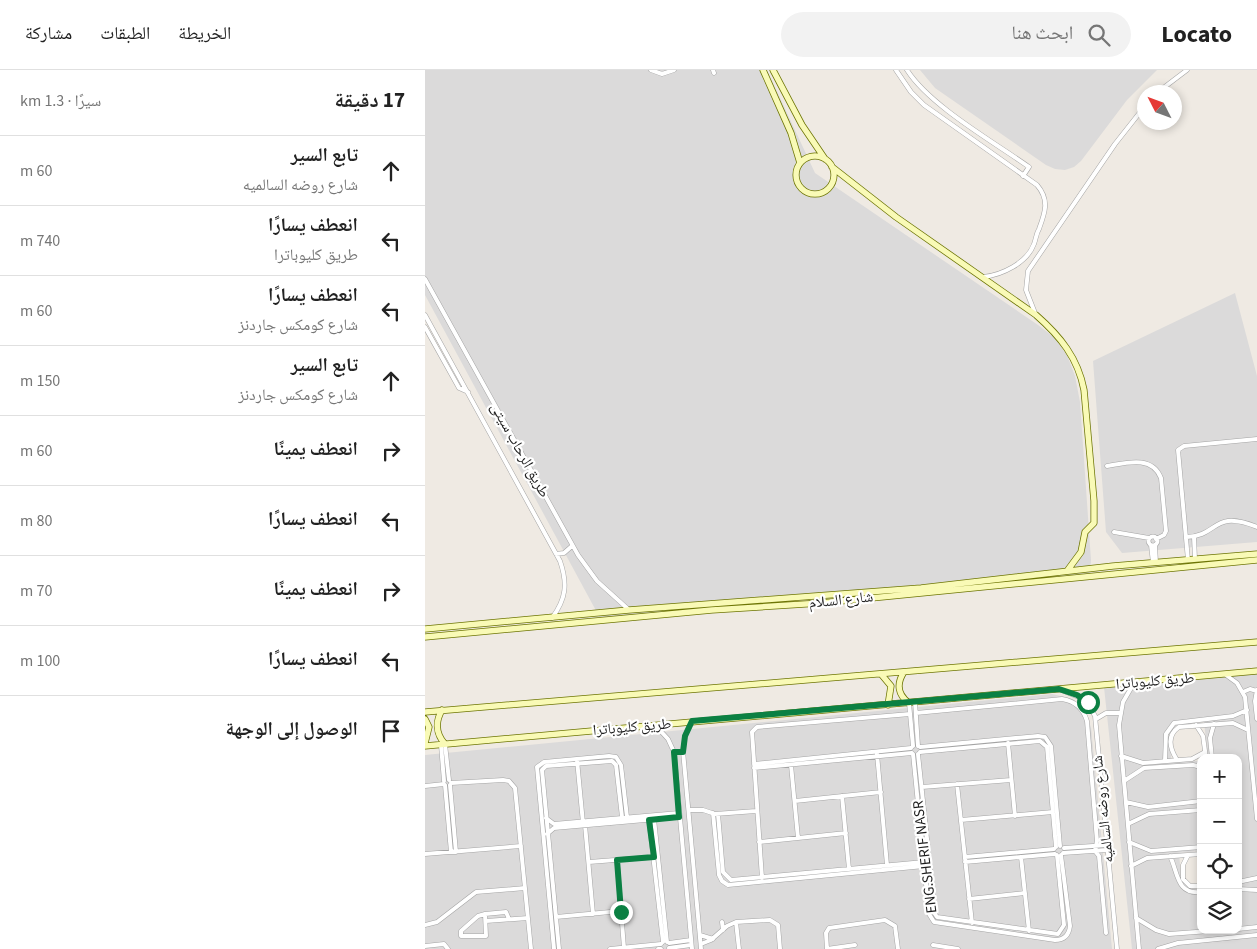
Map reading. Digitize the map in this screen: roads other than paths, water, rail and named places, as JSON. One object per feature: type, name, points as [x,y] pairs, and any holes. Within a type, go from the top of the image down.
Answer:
[{"type":"main road","points":[[763,70],[792,134],[800,163]]},
{"type":"main road","points":[[773,70],[803,128],[832,167],[856,187],[1036,315],[1056,333],[1067,347],[1076,364],[1084,390],[1094,501],[1094,524],[1085,532],[1081,552],[1067,571]]},
{"type":"main road","points":[[792,134],[803,128]]},
{"type":"main road","points":[[827,160],[816,156],[800,163],[796,172],[797,183],[805,191],[815,194],[829,187],[834,178],[832,167]]},
{"type":"main road","name":"شارع السلام","points":[[425,637],[921,588],[1067,571],[1257,554]]},
{"type":"main road","name":"شارع السلام","points":[[425,629],[629,610],[821,603],[1257,560]]},
{"type":"main road","name":"طريق كليوباترا","points":[[425,712],[1257,642]]},
{"type":"main road","points":[[904,672],[900,680],[899,689],[903,697],[912,702]]},
{"type":"main road","name":"طريق كليوباترا","points":[[425,745],[443,745],[654,724],[1257,672]]},
{"type":"main road","points":[[881,674],[891,686],[888,705]]},
{"type":"main road","points":[[442,710],[438,718],[437,730],[443,745]]},
{"type":"main road","points":[[425,719],[429,725],[429,732],[425,745]]},
{"type":"street","points":[[651,70],[661,74],[674,70]]},
{"type":"street","points":[[896,70],[911,92],[929,110],[1039,188],[1046,204],[1034,245],[1020,262],[1010,269],[982,277]]},
{"type":"street","points":[[907,70],[918,84],[935,100],[1029,167],[1023,176]]},
{"type":"street","points":[[1167,85],[1187,70]]},
{"type":"street","points":[[1036,315],[1027,295],[1025,280],[1028,271],[1115,144],[1137,116]]},
{"type":"street","points":[[1034,245],[1041,250]]},
{"type":"street","name":"طريق الرحاب سيتى","points":[[425,279],[572,546],[597,581],[629,610]]},
{"type":"street","name":"طريق الرحاب سيتى","points":[[425,315],[556,554],[564,573],[565,595],[562,604],[552,618]]},
{"type":"street","points":[[425,327],[459,388],[468,392]]},
{"type":"street","points":[[1189,560],[1179,449],[1183,446],[1257,439]]},
{"type":"street","points":[[1107,466],[1144,462],[1158,472],[1161,478],[1166,531],[1163,536],[1156,539],[1114,532]]},
{"type":"street","points":[[1187,537],[1194,537],[1226,521],[1239,521],[1257,528]]},
{"type":"street","points":[[1194,537],[1195,560]]},
{"type":"street","points":[[1149,538],[1149,542],[1153,545]]},
{"type":"street","points":[[1154,563],[1153,545],[1156,539]]},
{"type":"street","points":[[556,554],[564,553],[572,546]]},
{"type":"street","points":[[1225,674],[1234,680],[1243,692],[1247,710],[1256,786],[1257,819]]},
{"type":"street","name":"شارع روضه السالميه","points":[[1134,683],[1125,697],[1120,713],[1121,756],[1139,949]]},
{"type":"street","name":"شارع روضه السالميه","points":[[1059,689],[1085,700],[1094,710],[1117,949]]},
{"type":"street","points":[[1243,692],[1250,689],[1257,691],[1257,719]]},
{"type":"street","points":[[916,712],[1062,698],[1075,703],[1083,710],[1087,720],[1097,841],[1094,848]]},
{"type":"street","points":[[912,702],[916,712],[914,724],[916,750],[922,787],[936,915],[939,918],[1002,930],[1029,931],[1053,935],[1063,929],[1059,851],[1047,747],[1044,742],[1040,741],[970,745]]},
{"type":"street","points":[[912,702],[910,714],[914,724]]},
{"type":"street","points":[[1165,761],[1166,734],[1174,723],[1233,716],[1247,710]]},
{"type":"street","points":[[1096,719],[1109,712],[1120,713]]},
{"type":"street","points":[[762,878],[752,732],[757,727],[910,714]]},
{"type":"street","points":[[692,721],[685,736],[683,752],[701,946],[736,922],[775,922],[779,928],[780,949]]},
{"type":"street","points":[[1177,760],[1170,742],[1172,733],[1179,727],[1233,722],[1249,730]]},
{"type":"street","points":[[610,949],[691,945],[674,752],[668,739],[654,724]]},
{"type":"street","points":[[1212,754],[1210,738],[1214,724]]},
{"type":"street","points":[[1121,756],[1143,763],[1192,759],[1205,752],[1203,740],[1196,726]]},
{"type":"street","points":[[754,766],[970,745],[1038,736],[1045,737],[1051,746],[1053,812],[1059,851]]},
{"type":"street","points":[[1203,740],[1210,738]]},
{"type":"street","points":[[1008,744],[1015,816]]},
{"type":"street","points":[[443,745],[453,852]]},
{"type":"street","name":"ENG.SHERIF NASR","points":[[916,750],[920,824],[929,914],[933,920],[1055,940],[1067,936],[1070,926],[1059,851]]},
{"type":"street","points":[[674,752],[683,752]]},
{"type":"street","points":[[877,754],[887,865]]},
{"type":"street","points":[[559,949],[542,770],[546,766],[609,756],[618,759],[621,765],[624,817]]},
{"type":"street","points":[[1192,759],[1193,765]]},
{"type":"street","points":[[577,761],[593,914]]},
{"type":"street","points":[[555,949],[537,769],[544,762],[577,761]]},
{"type":"street","points":[[1143,763],[1143,768]]},
{"type":"street","points":[[788,764],[795,801],[798,838]]},
{"type":"street","points":[[1124,781],[1143,768],[1197,766]]},
{"type":"street","points":[[425,786],[503,780],[512,783],[516,791],[531,949]]},
{"type":"street","points":[[922,787],[1011,780]]},
{"type":"street","points":[[957,784],[972,923]]},
{"type":"street","points":[[795,801],[881,792]]},
{"type":"street","points":[[842,796],[849,869]]},
{"type":"street","points":[[1125,802],[1148,807],[1197,801]]},
{"type":"street","points":[[1148,807],[1149,814]]},
{"type":"street","points":[[689,810],[703,810],[715,813],[756,811]]},
{"type":"street","points":[[1128,824],[1149,814],[1197,810]]},
{"type":"street","points":[[961,820],[1053,812]]},
{"type":"street","points":[[715,813],[719,875],[722,881],[728,885],[924,864]]},
{"type":"street","points":[[715,813],[724,875],[733,880],[887,865],[924,864]]},
{"type":"street","points":[[547,834],[554,828],[624,817],[679,815]]},
{"type":"street","points":[[546,818],[553,824],[584,824],[679,815]]},
{"type":"street","points":[[652,819],[654,857],[664,946]]},
{"type":"street","points":[[652,819],[664,946]]},
{"type":"street","points":[[920,824],[925,823]]},
{"type":"street","points":[[759,842],[846,833]]},
{"type":"street","points":[[1129,842],[1151,851],[1197,851]]},
{"type":"street","points":[[425,854],[521,846]]},
{"type":"street","points":[[965,857],[1107,847]]},
{"type":"street","points":[[1094,848],[1099,856],[1106,933]]},
{"type":"street","points":[[965,862],[1021,857],[1059,851]]},
{"type":"street","points":[[1131,866],[1147,858],[1188,855],[1197,852]]},
{"type":"street","points":[[1188,855],[1183,865],[1183,879],[1190,886],[1197,886]]},
{"type":"street","points":[[1169,856],[1182,888],[1191,892],[1197,892]]},
{"type":"street","points":[[589,862],[654,857]]},
{"type":"street","points":[[1021,857],[1029,931]]},
{"type":"street","points":[[617,860],[625,948]]},
{"type":"street","points":[[1245,888],[1245,882],[1257,878]]},
{"type":"street","points":[[425,925],[437,922],[476,892],[525,888]]},
{"type":"street","points":[[1242,888],[1257,890]]},
{"type":"street","points":[[969,899],[1025,893]]},
{"type":"street","points":[[485,914],[487,934],[485,937],[461,936],[461,931],[485,914],[507,912],[509,919]]},
{"type":"street","points":[[555,917],[621,912]]},
{"type":"street","points":[[485,921],[528,918]]},
{"type":"street","points":[[1136,918],[1163,932],[1183,934],[1197,933]]},
{"type":"street","points":[[855,945],[827,949],[826,933],[829,928],[885,920],[893,923],[896,929],[898,949]]},
{"type":"street","points":[[722,922],[723,930]]},
{"type":"street","points":[[736,922],[739,949]]},
{"type":"street","points":[[1242,928],[1255,926]]},
{"type":"street","points":[[1183,934],[1184,942]]},
{"type":"street","points":[[700,935],[713,938]]},
{"type":"street","points":[[1158,949],[1184,942],[1257,935]]},
{"type":"street","points":[[425,946],[444,944],[447,949]]},
{"type":"street","points":[[933,945],[958,949]]}]
